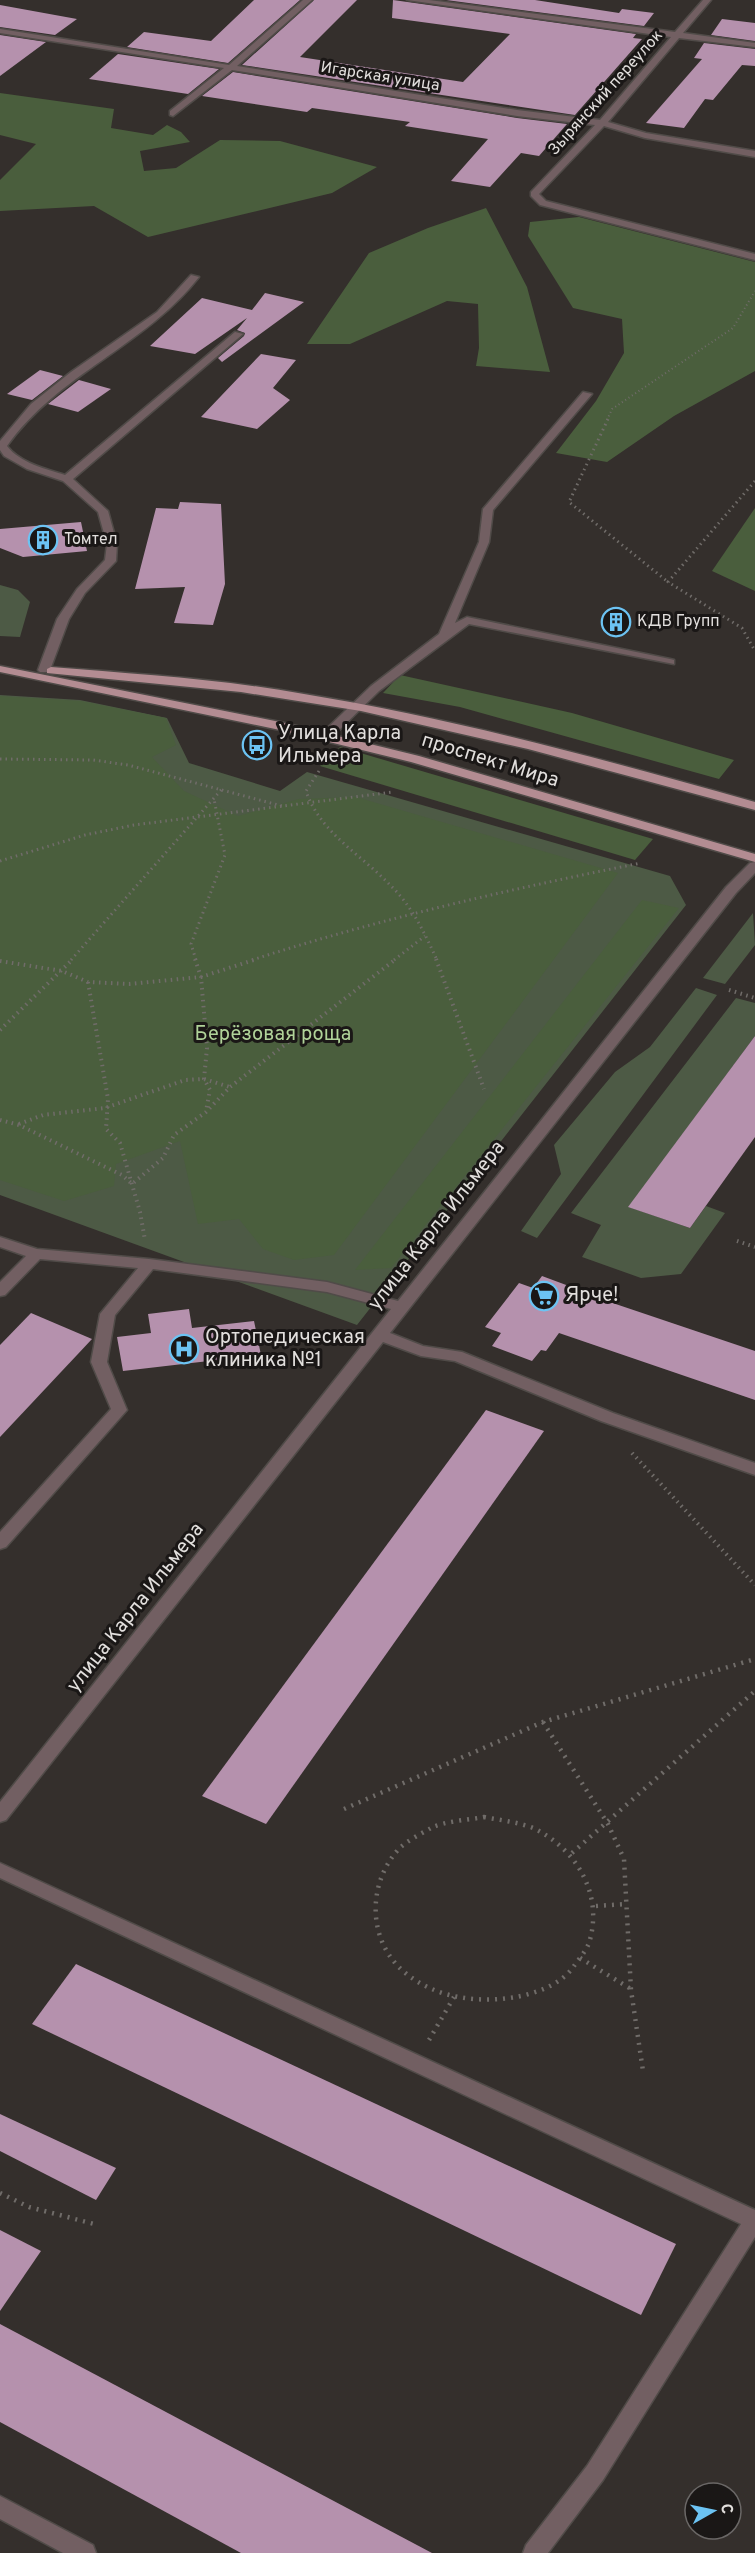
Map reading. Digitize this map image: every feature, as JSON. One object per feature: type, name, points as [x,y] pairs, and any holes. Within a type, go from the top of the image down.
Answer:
[{"type":"main road","name":"проспект Мира","points":[[0,669],[44,670],[222,686],[353,706],[443,723],[548,748],[755,806]]},
{"type":"main road","name":"проспект Мира","points":[[0,669],[325,737],[415,759],[755,858]]},
{"type":"street","points":[[173,113],[230,68],[308,0]]},
{"type":"street","points":[[411,0],[755,45]]},
{"type":"street","name":"Зырянский переулок","points":[[707,0],[603,123],[534,194],[543,203],[755,257]]},
{"type":"street","name":"Игарская улица","points":[[0,31],[517,113],[603,123],[645,135],[755,154]]},
{"type":"street","points":[[44,670],[63,618],[81,591],[110,561],[112,544],[103,512],[68,479],[31,467],[8,454],[2,446],[14,425],[36,404],[161,313],[194,276]]},
{"type":"street","points":[[68,479],[238,334]]},
{"type":"street","points":[[444,636],[484,542],[488,509],[587,394]]},
{"type":"street","points":[[325,737],[353,706],[396,669],[467,620],[670,662]]},
{"type":"street","name":"улица Карла Ильмера","points":[[0,1815],[724,899],[755,866]]},
{"type":"street","points":[[0,1242],[36,1254],[149,1264],[327,1287],[401,1307]]},
{"type":"street","points":[[0,1292],[36,1254]]},
{"type":"street","points":[[0,1543],[119,1410],[99,1362],[108,1314],[149,1264]]},
{"type":"street","points":[[378,1334],[421,1351],[457,1356],[607,1417],[755,1469]]},
{"type":"street","points":[[0,1870],[755,2220],[595,2473],[534,2553]]},
{"type":"street","points":[[0,2507],[85,2553]]},
{"type":"path","points":[[755,291],[733,328],[612,409],[569,502],[668,582],[742,628],[755,651]]},
{"type":"path","points":[[668,582],[755,481]]},
{"type":"path","points":[[0,759],[93,760],[128,765],[284,806]]},
{"type":"path","points":[[319,771],[306,791],[307,804],[323,823],[390,885],[413,916],[425,936],[453,1004],[484,1089]]},
{"type":"path","points":[[0,1030],[62,971],[222,789]]},
{"type":"path","points":[[0,861],[95,832],[201,814],[307,804],[393,792]]},
{"type":"path","points":[[206,1112],[210,1090],[204,1079],[207,1048],[201,977],[191,945],[225,855],[214,798]]},
{"type":"path","points":[[0,961],[62,971],[88,982],[129,984],[201,977],[327,936],[531,885],[641,863]]},
{"type":"path","points":[[132,1184],[163,1158],[174,1135],[206,1112],[230,1087],[425,936]]},
{"type":"path","points":[[88,982],[108,1099],[105,1108],[106,1129],[120,1143],[132,1184],[149,1264]]},
{"type":"path","points":[[729,990],[755,998]]},
{"type":"path","points":[[19,1125],[42,1115],[105,1108],[185,1080],[204,1079],[230,1087]]},
{"type":"path","points":[[0,1120],[19,1125],[122,1175],[132,1184]]},
{"type":"path","points":[[737,1241],[755,1246]]},
{"type":"path","points":[[627,1448],[755,1585]]},
{"type":"path","points":[[344,1809],[543,1722],[755,1659]]},
{"type":"path","points":[[572,1853],[608,1824],[755,1691]]},
{"type":"path","points":[[543,1722],[608,1824],[624,1859],[631,1990],[643,2071]]},
{"type":"path","points":[[484,1817],[532,1827],[572,1853],[586,1873],[596,1906],[594,1928],[580,1959],[554,1982],[520,1997],[481,2001],[454,1997],[430,1988],[409,1975],[392,1959],[380,1940],[374,1919],[373,1898],[378,1877],[389,1858],[405,1842],[424,1830],[459,1819],[484,1817]]},
{"type":"path","points":[[596,1906],[627,1904]]},
{"type":"path","points":[[580,1959],[631,1990]]},
{"type":"path","points":[[415,2064],[454,1997]]},
{"type":"path","points":[[0,2193],[29,2207],[98,2225]]},
{"type":"green space","points":[[0,93],[114,109],[111,128],[153,135],[167,125],[181,132],[190,142],[140,151],[144,171],[176,168],[220,140],[280,141],[377,167],[332,193],[148,237],[94,206],[0,211],[0,180],[36,144],[0,135]]},
{"type":"green space","points":[[486,208],[527,287],[550,372],[476,366],[479,348],[478,304],[447,301],[350,344],[307,344],[369,253],[428,228]]},
{"type":"green space","points":[[579,217],[755,262],[755,371],[674,416],[607,462],[556,453],[596,401],[624,353],[622,319],[573,308],[528,236],[530,222]]},
{"type":"green space","points":[[755,508],[755,591],[712,571]]},
{"type":"green space","points":[[0,585],[18,590],[30,602],[20,637],[0,636]]},
{"type":"green space","points":[[400,675],[572,713],[734,760],[719,779],[460,707],[383,693]]},
{"type":"green space","name":"Берёзовая роща","points":[[0,695],[80,700],[167,718],[189,763],[280,791],[307,772],[670,876],[686,905],[357,1325],[0,1195]]},
{"type":"green space","name":"Берёзовая роща","points":[[0,696],[81,701],[166,718],[176,745],[152,757],[184,791],[238,816],[299,799],[356,797],[618,873],[334,1255],[294,1260],[263,1249],[239,1219],[198,1224],[180,1141],[116,1164],[114,1186],[64,1201],[0,1180]]},
{"type":"green space","points":[[340,747],[653,839],[635,860],[320,766]]},
{"type":"green space","points":[[642,900],[679,908],[391,1268],[355,1270]]},
{"type":"green space","points":[[753,913],[755,945],[725,984],[703,978]]},
{"type":"green space","points":[[696,988],[717,995],[537,1238],[521,1231],[561,1174],[554,1145],[615,1072],[650,1047]]},
{"type":"green space","points":[[736,998],[755,1003],[755,1036],[629,1207],[690,1228],[706,1206],[725,1213],[681,1274],[641,1278],[582,1257],[601,1225],[571,1213]]},
{"type":"building","points":[[254,0],[300,0],[228,63],[127,47],[144,32],[211,41]]},
{"type":"building","points":[[314,0],[357,0],[300,57],[463,82],[510,34],[392,18],[393,0],[636,34],[633,38],[642,39],[575,115],[242,65]]},
{"type":"building","points":[[446,0],[535,0],[619,13],[622,9],[654,13],[644,26]]},
{"type":"building","points":[[0,5],[77,19],[55,35],[0,27]]},
{"type":"building","points":[[722,19],[755,23],[755,41],[711,35]]},
{"type":"building","points":[[0,35],[46,42],[0,76]]},
{"type":"building","points":[[704,43],[755,49],[755,66],[742,65],[713,100],[705,99],[684,128],[646,123],[702,59],[694,58]]},
{"type":"building","points":[[118,54],[219,69],[188,94],[89,79]]},
{"type":"building","points":[[233,72],[567,124],[539,156],[521,153],[490,187],[451,181],[488,139],[405,126],[410,122],[312,108],[307,112],[202,96]]},
{"type":"building","points":[[265,293],[304,302],[222,362],[218,358],[244,336],[245,333],[237,330],[247,318],[195,354],[150,346],[202,298],[252,310]]},
{"type":"building","points":[[261,354],[296,360],[273,388],[290,400],[257,429],[201,417]]},
{"type":"building","points":[[40,370],[63,376],[32,400],[7,394]]},
{"type":"building","points":[[79,380],[111,389],[78,412],[48,404]]},
{"type":"building","points":[[180,502],[221,504],[225,584],[213,625],[174,623],[185,587],[135,589],[156,508],[178,509]]},
{"type":"building","name":"Томтел","points":[[81,522],[87,551],[23,557],[0,548],[0,529]]},
{"type":"building","points":[[755,1036],[755,1137],[690,1228],[628,1207]]},
{"type":"building","points":[[542,1276],[585,1292],[583,1293],[755,1351],[755,1400],[559,1333],[546,1351],[541,1350],[532,1361],[492,1346],[501,1333],[485,1327],[519,1283],[533,1288]]},
{"type":"building","points":[[189,1309],[192,1328],[254,1321],[261,1355],[123,1371],[117,1337],[151,1333],[148,1314]]},
{"type":"building","points":[[31,1313],[92,1339],[0,1437],[0,1345]]},
{"type":"building","points":[[486,1410],[544,1431],[266,1824],[202,1796]]},
{"type":"building","points":[[76,1964],[676,2244],[641,2315],[32,2024]]},
{"type":"building","points":[[0,2114],[116,2168],[96,2200],[0,2151]]},
{"type":"building","points":[[0,2230],[41,2251],[0,2311]]},
{"type":"building","points":[[0,2324],[432,2553],[241,2553],[0,2422]]},
{"type":"place","name":"Томтел","points":[[43,540]]},
{"type":"place","name":"КДВ Групп","points":[[616,622]]},
{"type":"place","name":"Улица Карла Ильмера","points":[[257,745]]},
{"type":"place","name":"Ярче!","points":[[544,1296]]},
{"type":"place","name":"Ортопедическая клиника №1","points":[[184,1349]]}]
